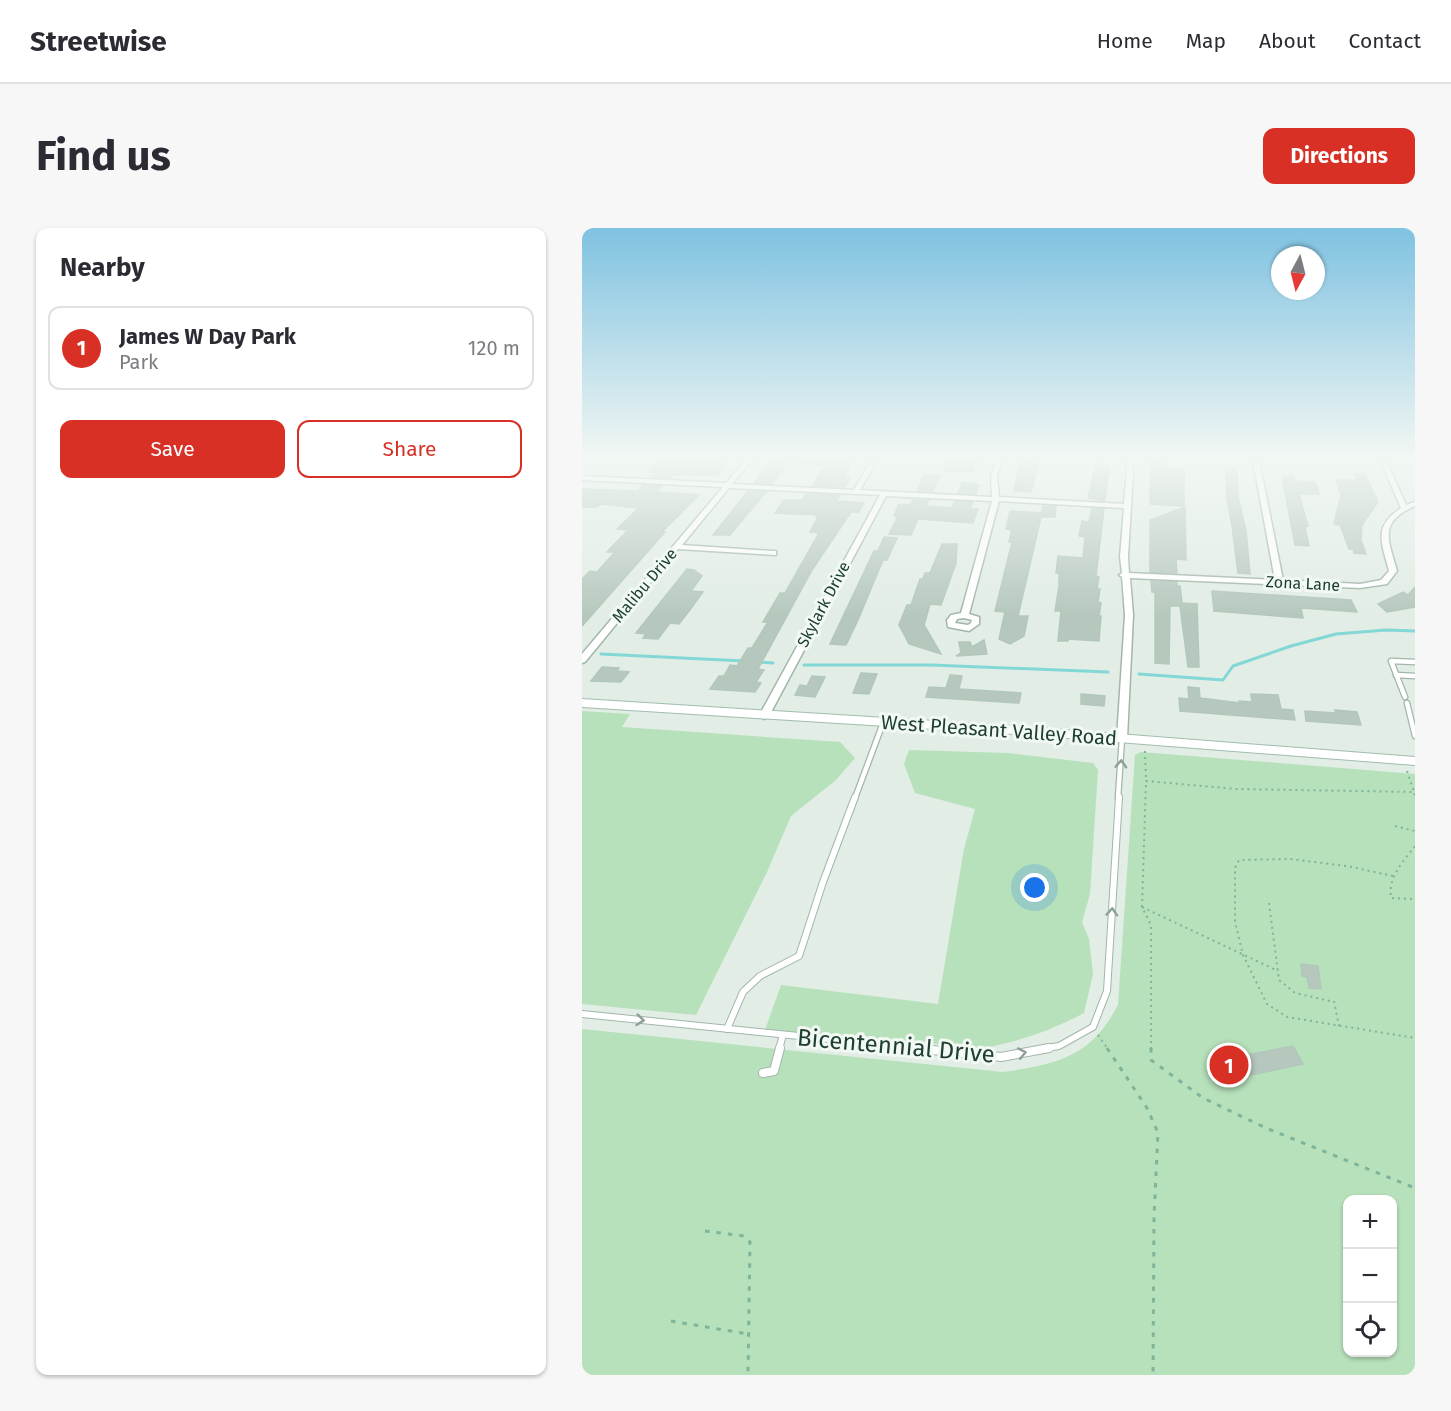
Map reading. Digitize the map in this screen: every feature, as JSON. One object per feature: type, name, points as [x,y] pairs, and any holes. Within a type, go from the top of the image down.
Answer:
[{"type":"main road","name":"West Pleasant Valley Road","points":[[582,703],[1122,738],[1411,766]]},
{"type":"street","name":"Malibu Drive","points":[[582,660],[709,509]]},
{"type":"street","name":"Skylark Drive","points":[[764,716],[876,509]]},
{"type":"street","points":[[965,615],[993,509]]},
{"type":"street","points":[[1122,738],[1129,615],[1124,575],[1128,509]]},
{"type":"street","points":[[1265,509],[1279,582]]},
{"type":"street","name":"Zona Lane","points":[[1124,575],[1360,586],[1384,582],[1394,571],[1384,537],[1391,519],[1402,509]]},
{"type":"street","points":[[676,547],[773,553]]},
{"type":"lane","points":[[1415,662],[1391,661],[1406,700],[1415,736]]},
{"type":"lane","points":[[1396,675],[1415,676]]},
{"type":"lane","points":[[727,1029],[743,992],[760,976],[798,956],[823,882],[883,723]]},
{"type":"lane","points":[[1093,1027],[1107,991],[1122,738]]},
{"type":"lane","name":"Bicentennial Drive","points":[[582,1014],[1001,1057],[1059,1046],[1093,1027]]},
{"type":"lane","points":[[763,1073],[774,1071],[783,1035]]},
{"type":"path","points":[[1146,751],[1142,907],[1151,925],[1151,1060],[1203,1098],[1266,1128],[1415,1188]]},
{"type":"path","points":[[1411,766],[1415,797]]},
{"type":"path","points":[[1146,780],[1236,789],[1414,792]]},
{"type":"path","points":[[1395,826],[1415,831]]},
{"type":"path","points":[[1412,899],[1391,898],[1389,891],[1393,876],[1415,846]]},
{"type":"path","points":[[1393,876],[1347,866],[1291,860],[1239,861],[1235,868],[1235,922],[1256,986],[1267,1004],[1287,1017],[1415,1038]]},
{"type":"path","points":[[1269,903],[1279,980],[1285,987],[1299,995],[1332,1001],[1339,1026]]},
{"type":"path","points":[[1142,907],[1278,971]]},
{"type":"path","points":[[1093,1027],[1147,1107],[1158,1133],[1154,1217],[1153,1375]]},
{"type":"path","points":[[705,1231],[744,1236],[750,1242],[748,1375]]},
{"type":"path","points":[[671,1321],[748,1334]]},
{"type":"green space","points":[[582,711],[630,714],[622,727],[840,742],[855,758],[836,780],[791,816],[767,872],[696,1015],[582,1004]]},
{"type":"green space","points":[[909,750],[1008,753],[1093,763],[1098,770],[1090,894],[1082,922],[1089,939],[1093,974],[1084,1013],[1036,1034],[985,1048],[765,1030],[781,985],[938,1004],[964,849],[975,809],[915,793],[904,764]]},
{"type":"green space","points":[[1141,752],[1415,774],[1415,1375],[582,1375],[582,1029],[1003,1072],[1056,1061],[1071,1055],[1096,1036],[1118,1005],[1135,755]]},
{"type":"building","points":[[638,509],[685,509],[662,532],[665,532],[582,626],[582,579],[590,571],[597,572],[615,552],[607,552],[628,530],[617,529]]},
{"type":"building","points":[[734,509],[752,509],[730,535],[713,535]]},
{"type":"building","points":[[778,509],[861,509],[859,512],[851,512],[812,570],[758,669],[764,670],[756,682],[761,683],[755,692],[710,689],[719,676],[724,676],[730,665],[737,666],[748,648],[752,648],[768,622],[763,622],[780,593],[785,593],[819,533],[810,532],[817,515],[775,513]]},
{"type":"building","points":[[897,509],[978,509],[973,523],[918,519],[911,535],[889,534],[898,516],[894,516]]},
{"type":"building","points":[[1042,509],[1056,509],[1055,517],[1041,517],[1018,616],[1028,616],[1024,636],[1010,644],[999,639],[1005,612],[995,611],[1012,542],[1009,542],[1012,530],[1006,529],[1010,511],[1041,513],[1041,516]]},
{"type":"building","points":[[1092,509],[1104,509],[1096,576],[1099,577],[1097,589],[1100,589],[1098,602],[1101,603],[1099,641],[1068,639],[1068,641],[1058,641],[1061,611],[1055,611],[1059,586],[1059,573],[1056,573],[1058,556],[1083,558],[1085,537],[1079,536],[1082,521],[1089,522]]},
{"type":"building","points":[[1185,509],[1186,560],[1176,559],[1177,573],[1150,572],[1150,520]]},
{"type":"building","points":[[1229,509],[1241,509],[1246,530],[1250,574],[1238,573]]},
{"type":"building","points":[[1288,509],[1303,509],[1308,526],[1305,527],[1309,546],[1295,545]]},
{"type":"building","points":[[1338,509],[1373,509],[1362,525],[1361,540],[1366,554],[1354,553],[1353,549],[1349,549],[1340,525],[1334,524]]},
{"type":"building","points":[[884,537],[897,538],[887,560],[883,560],[846,645],[830,644],[874,551],[878,551]]},
{"type":"building","points":[[942,544],[957,544],[956,563],[941,605],[930,604],[924,625],[941,654],[909,644],[899,625],[907,605],[911,605],[920,579],[923,579],[925,573],[930,573]]},
{"type":"building","points":[[687,569],[694,570],[702,576],[691,591],[703,592],[679,624],[670,623],[658,639],[643,638],[646,634],[636,633]]},
{"type":"building","points":[[1151,581],[1177,582],[1177,586],[1180,586],[1182,603],[1197,604],[1199,667],[1188,667],[1180,606],[1170,606],[1169,664],[1155,663],[1155,592],[1152,592]]},
{"type":"building","points":[[1415,587],[1415,607],[1387,612],[1378,604],[1403,592],[1408,595]]},
{"type":"building","points":[[1212,591],[1351,600],[1357,612],[1301,608],[1303,618],[1214,611]]},
{"type":"building","points":[[984,640],[987,654],[956,656],[961,653],[959,642],[970,642],[972,647]]},
{"type":"building","points":[[602,667],[619,668],[617,671],[629,672],[621,682],[591,681]]},
{"type":"building","points":[[861,673],[877,674],[869,694],[853,693]]},
{"type":"building","points":[[950,675],[962,676],[959,689],[1021,693],[1019,703],[926,697],[929,687],[946,688]]},
{"type":"building","points":[[812,676],[825,677],[815,697],[795,695],[800,685],[807,686]]},
{"type":"building","points":[[1188,687],[1199,688],[1200,698],[1240,703],[1239,701],[1252,702],[1251,694],[1278,695],[1281,709],[1293,710],[1295,720],[1180,711],[1179,698],[1189,699]]},
{"type":"building","points":[[1081,694],[1105,696],[1104,706],[1081,704]]},
{"type":"building","points":[[1335,710],[1357,712],[1361,725],[1306,721],[1305,711],[1336,713]]},
{"type":"building","points":[[1301,964],[1318,966],[1321,989],[1309,988],[1307,977],[1302,976]]},
{"type":"building","points":[[1293,1046],[1303,1064],[1242,1077],[1232,1058]]},
{"type":"waterway","points":[[1139,674],[1223,680],[1233,666],[1291,646],[1336,634],[1386,630],[1415,631]]},
{"type":"waterway","points":[[601,654],[744,661]]},
{"type":"waterway","points":[[757,662],[773,663]]},
{"type":"waterway","points":[[804,665],[931,665],[1108,672]]},
{"type":"place","name":"James W Day Park","points":[[1229,1065]]}]
